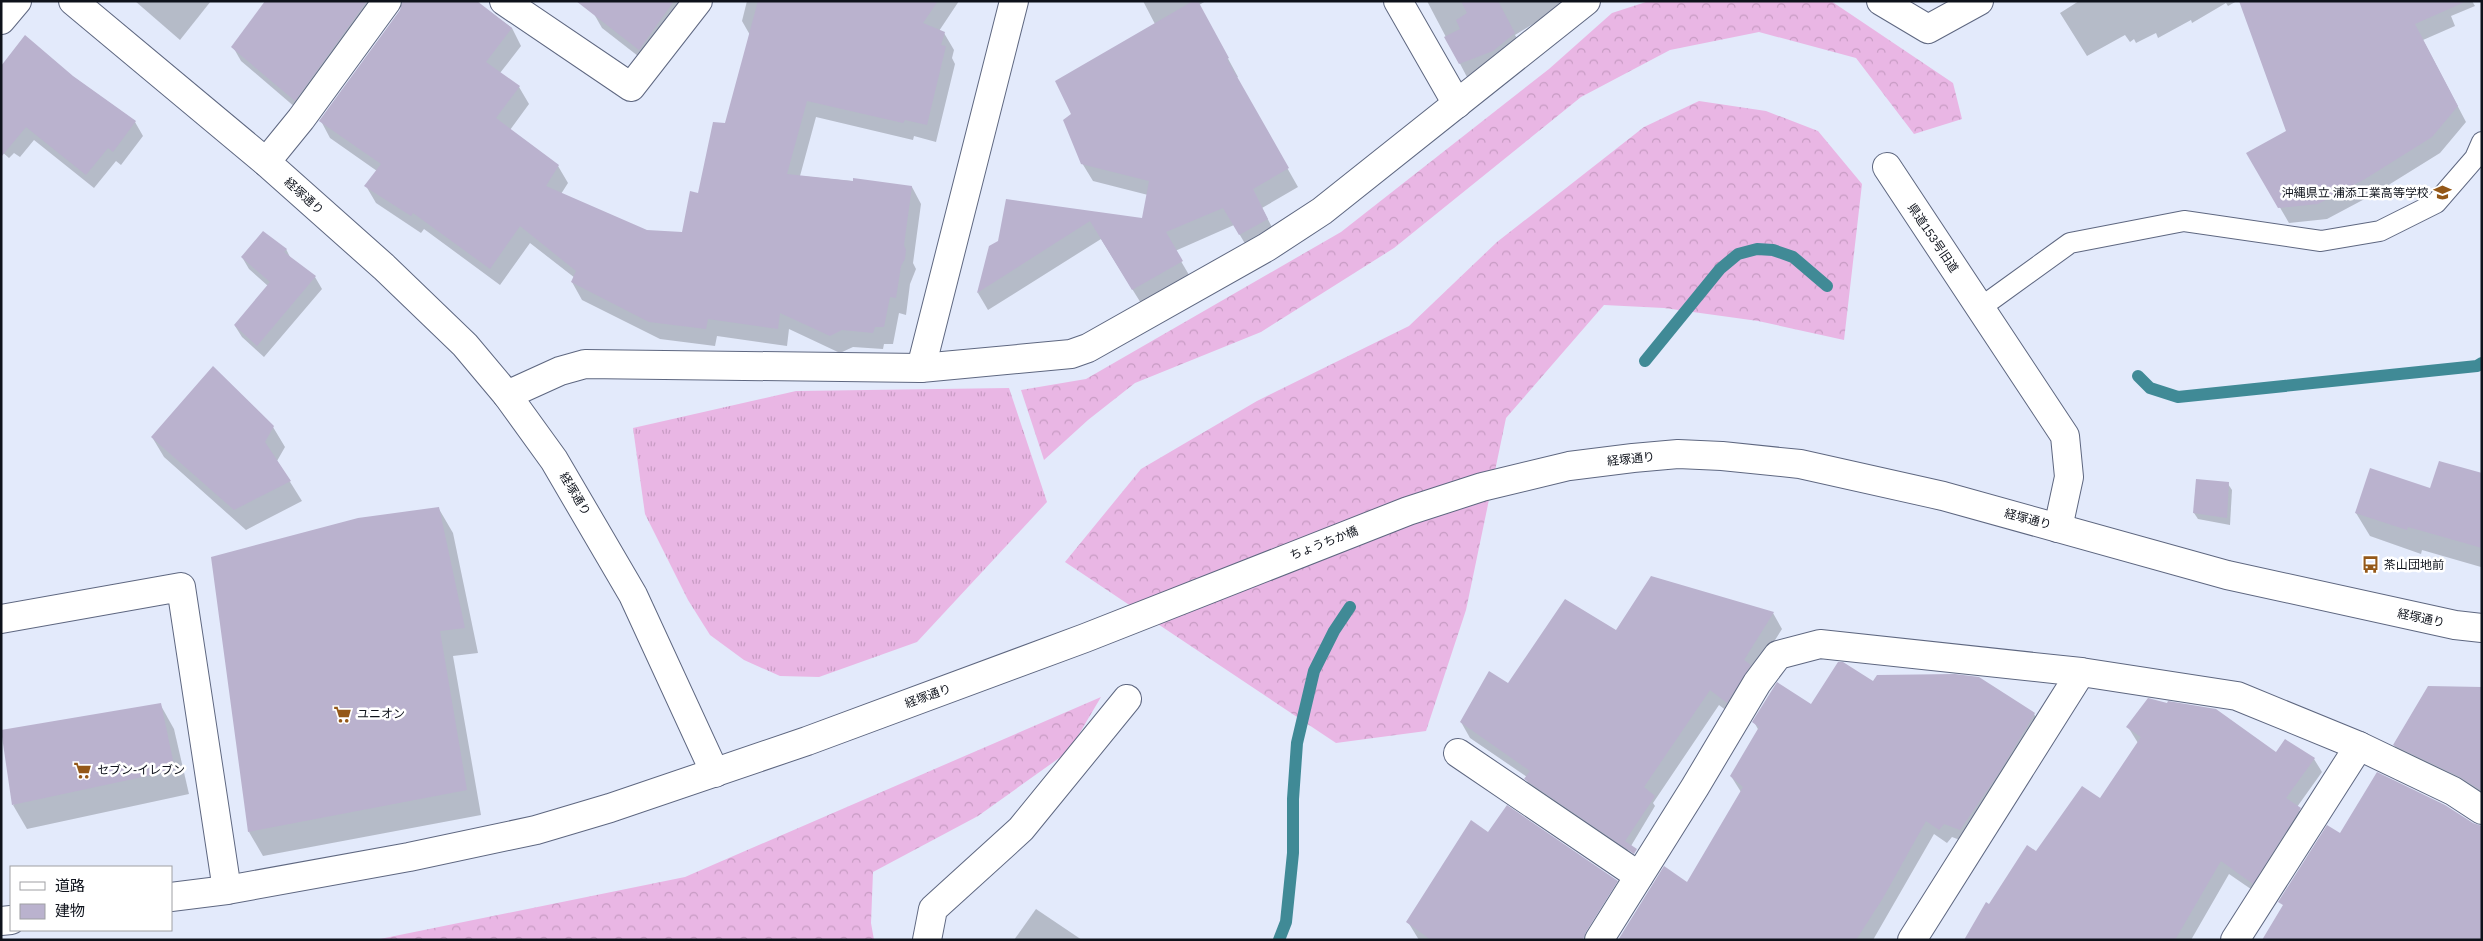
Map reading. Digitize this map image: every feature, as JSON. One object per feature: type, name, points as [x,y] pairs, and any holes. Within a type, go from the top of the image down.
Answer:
[{"type":"street","points":[[1,20],[17,1]]},
{"type":"street","name":"経塚通り","points":[[73,1],[266,162],[384,267],[465,345],[507,395],[554,460],[633,595],[714,773],[1085,638]]},
{"type":"street","points":[[266,162],[301,118],[387,1]]},
{"type":"street","points":[[504,1],[631,87],[698,1]]},
{"type":"street","points":[[921,368],[1014,1]]},
{"type":"street","points":[[1398,1],[1457,104]]},
{"type":"street","points":[[507,395],[560,371],[585,364],[921,368],[1071,354],[1088,348],[1274,242],[1322,211],[1586,1]]},
{"type":"street","points":[[1881,1],[1928,29],[1979,1]]},
{"type":"street","name":"県道153号旧道","points":[[1886,167],[2065,436],[2069,477],[2058,528]]},
{"type":"street","name":"経塚通り","points":[[1569,466],[1678,454],[1722,456],[1800,464],[1943,496],[2226,576],[2455,625],[2482,628]]},
{"type":"street","name":"ちょうちか橋","points":[[1085,638],[1408,511],[1482,488],[1569,466]]},
{"type":"street","points":[[1,619],[181,587],[227,890]]},
{"type":"street","points":[[1599,940],[1757,683],[1778,655],[1820,644],[2081,672],[2237,696],[2359,746],[2454,792],[2482,810]]},
{"type":"street","points":[[1912,940],[2081,672]]},
{"type":"street","points":[[926,940],[933,909],[1022,829],[1127,699]]},
{"type":"street","points":[[2234,940],[2359,746]]},
{"type":"street","points":[[1458,754],[1639,876]]},
{"type":"street","points":[[172,897],[227,890],[409,857],[536,830],[714,773]]},
{"type":"lane","points":[[1980,308],[2070,243],[2184,221],[2321,241],[2380,231],[2436,203],[2475,158],[2482,142]]},
{"type":"green space","points":[[1649,1],[1831,1],[1953,83],[1962,119],[1914,134],[1856,58],[1759,32],[1670,50],[1581,97],[1394,248],[1261,332],[1135,383],[1088,420],[1044,460],[1021,390],[1086,379],[1341,232],[1549,69],[1612,13]]},
{"type":"green space","points":[[1699,101],[1766,111],[1818,131],[1862,184],[1844,340],[1758,321],[1664,308],[1604,305],[1506,418],[1466,610],[1426,731],[1336,743],[1065,562],[1141,469],[1257,401],[1409,326],[1497,242],[1644,127]]},
{"type":"green space","points":[[1009,388],[1047,502],[917,642],[819,677],[780,676],[744,660],[710,635],[688,600],[645,514],[633,428],[796,391]]},
{"type":"green space","points":[[1101,697],[1069,751],[978,816],[873,872],[871,923],[874,940],[375,940],[685,877]]},
{"type":"building","points":[[265,1],[367,1],[295,101],[231,47]]},
{"type":"building","points":[[402,1],[477,1],[512,28],[486,62],[520,86],[496,118],[559,165],[546,186],[647,230],[682,232],[690,191],[698,193],[713,122],[725,123],[758,1],[938,1],[923,23],[945,32],[941,45],[946,46],[927,125],[905,120],[903,123],[807,101],[787,174],[853,181],[853,178],[912,186],[904,245],[906,250],[905,259],[901,266],[896,298],[890,297],[884,327],[875,327],[873,333],[842,330],[830,336],[780,313],[778,329],[708,319],[706,329],[649,322],[571,282],[576,271],[520,226],[490,269],[413,213],[411,216],[364,186],[381,164],[319,121],[400,10]]},
{"type":"building","points":[[576,1],[674,1],[639,50]]},
{"type":"building","points":[[1193,1],[1198,1],[1229,58],[1227,59],[1289,168],[1253,189],[1268,219],[1239,235],[1223,208],[1166,232],[1183,261],[1132,290],[1090,221],[977,293],[989,246],[998,241],[1006,199],[1142,218],[1149,181],[1081,164],[1063,120],[1071,114],[1055,81]]},
{"type":"building","points":[[1461,1],[1498,1],[1515,33],[1493,51],[1459,64],[1444,37],[1460,29],[1456,20],[1467,13]]},
{"type":"building","points":[[2239,1],[2467,1],[2415,24],[2458,106],[2432,137],[2365,179],[2318,204],[2278,208],[2246,153],[2286,131]]},
{"type":"building","points":[[25,35],[73,76],[136,121],[113,152],[108,148],[86,175],[26,127],[1,157],[1,66]]},
{"type":"building","points":[[263,231],[287,249],[284,252],[316,276],[257,346],[234,325],[270,282],[241,257]]},
{"type":"building","points":[[213,366],[274,426],[265,442],[291,481],[234,510],[151,437]]},
{"type":"building","points":[[2439,461],[2482,473],[2482,548],[2408,527],[2407,530],[2355,513],[2370,468],[2430,488]]},
{"type":"building","points":[[2196,479],[2229,482],[2227,518],[2193,513]]},
{"type":"building","name":"ユニオン","points":[[439,507],[465,628],[440,631],[467,790],[248,832],[211,557],[358,518]]},
{"type":"building","points":[[1651,576],[1774,612],[1744,660],[1751,665],[1727,703],[1710,690],[1644,787],[1655,796],[1625,841],[1637,849],[1634,854],[1524,779],[1530,771],[1460,722],[1489,671],[1508,683],[1565,599],[1616,630]]},
{"type":"building","points":[[1838,662],[1843,662],[1873,681],[1877,675],[1955,674],[1979,677],[2035,713],[1999,773],[1960,830],[1944,824],[1939,830],[1926,821],[1883,898],[1856,940],[1618,940],[1664,866],[1687,882],[1743,787],[1730,776],[1759,727],[1752,722],[1777,682],[1811,704]]},
{"type":"building","points":[[2428,686],[2482,687],[2482,791],[2460,777],[2393,745]]},
{"type":"building","points":[[2148,698],[2167,703],[2168,701],[2216,709],[2276,752],[2285,739],[2315,758],[2286,798],[2301,808],[2253,884],[2221,861],[2175,940],[1964,940],[1986,902],[1989,904],[2027,845],[2036,851],[2082,786],[2100,798],[2141,737],[2126,727]]},
{"type":"building","points":[[161,703],[175,770],[12,805],[1,730]]},
{"type":"building","points":[[2377,772],[2445,805],[2473,823],[2482,826],[2482,940],[2262,940],[2283,905],[2278,902],[2327,825],[2340,833]]},
{"type":"building","points":[[1507,805],[1618,881],[1586,932],[1583,940],[1431,940],[1406,922],[1471,820],[1488,832]]},
{"type":"waterway","points":[[1645,361],[1720,269],[1738,254],[1757,249],[1773,250],[1793,257],[1827,286]]},
{"type":"waterway","points":[[2138,376],[2150,388],[2178,397],[2477,366],[2482,363]]},
{"type":"waterway","points":[[1279,940],[1286,922],[1293,853],[1293,799],[1297,743],[1314,671],[1334,631],[1350,607]]},
{"type":"place","name":"沖縄県立 浦添工業高等学校","points":[[2443,193]]},
{"type":"place","name":"茶山団地前","points":[[2370,565]]},
{"type":"place","name":"ユニオン","points":[[343,714]]},
{"type":"place","name":"セブン-イレブン","points":[[83,770]]}]
